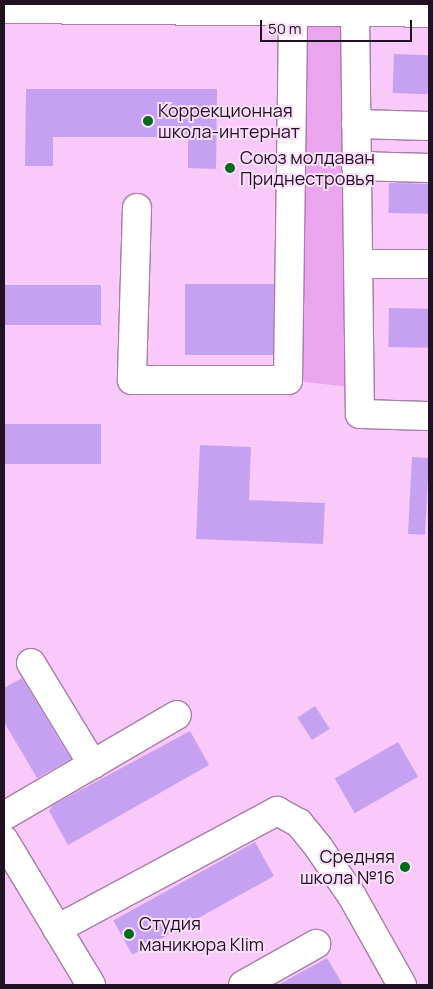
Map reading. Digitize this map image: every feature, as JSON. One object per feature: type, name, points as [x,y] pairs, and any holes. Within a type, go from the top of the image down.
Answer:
[{"type":"street","points":[[4,9],[351,9],[429,13]]},
{"type":"street","points":[[351,9],[356,124],[360,414],[429,416]]},
{"type":"street","points":[[137,208],[132,380],[288,380],[293,10]]},
{"type":"street","points":[[356,124],[429,126]]},
{"type":"street","points":[[356,166],[429,168]]},
{"type":"street","points":[[358,264],[429,264]]},
{"type":"street","points":[[31,663],[93,765]]},
{"type":"street","points":[[4,816],[178,716]]},
{"type":"street","points":[[57,929],[277,811],[299,823],[319,848],[352,896],[402,985]]},
{"type":"street","points":[[4,840],[91,985]]},
{"type":"street","points":[[243,985],[316,944]]},
{"type":"shaded area","points":[[293,10],[355,11],[359,388],[288,380]]},
{"type":"building","points":[[394,54],[429,55],[428,94],[393,93]]},
{"type":"building","points":[[26,89],[217,89],[216,169],[188,168],[188,137],[53,137],[53,166],[25,166]]},
{"type":"building","points":[[389,183],[429,184],[428,214],[388,213]]},
{"type":"building","points":[[185,284],[274,284],[274,355],[185,355]]},
{"type":"building","points":[[4,285],[101,285],[101,325],[4,325]]},
{"type":"building","points":[[389,308],[429,309],[428,348],[388,347]]},
{"type":"building","points":[[4,424],[101,424],[101,464],[4,464]]},
{"type":"building","points":[[200,445],[251,447],[249,500],[325,503],[323,544],[196,539]]},
{"type":"building","points":[[412,457],[429,458],[425,535],[408,534]]},
{"type":"building","points":[[22,678],[71,759],[37,778],[4,722],[4,688]]},
{"type":"building","points":[[315,706],[330,729],[312,740],[297,717]]},
{"type":"building","points":[[190,731],[209,765],[68,845],[49,811],[53,805]]},
{"type":"building","points":[[398,742],[418,777],[355,813],[335,778]]},
{"type":"building","points":[[255,842],[274,876],[132,955],[113,921]]},
{"type":"building","points":[[327,958],[343,985],[278,985]]},
{"type":"place","name":"Коррекционная школа-интернат","points":[[148,121]]},
{"type":"place","name":"Союз молдаван Приднестровья","points":[[230,168]]},
{"type":"place","name":"Средняя школа №16","points":[[405,867]]},
{"type":"place","name":"Студия маникюра Klim","points":[[129,934]]}]
